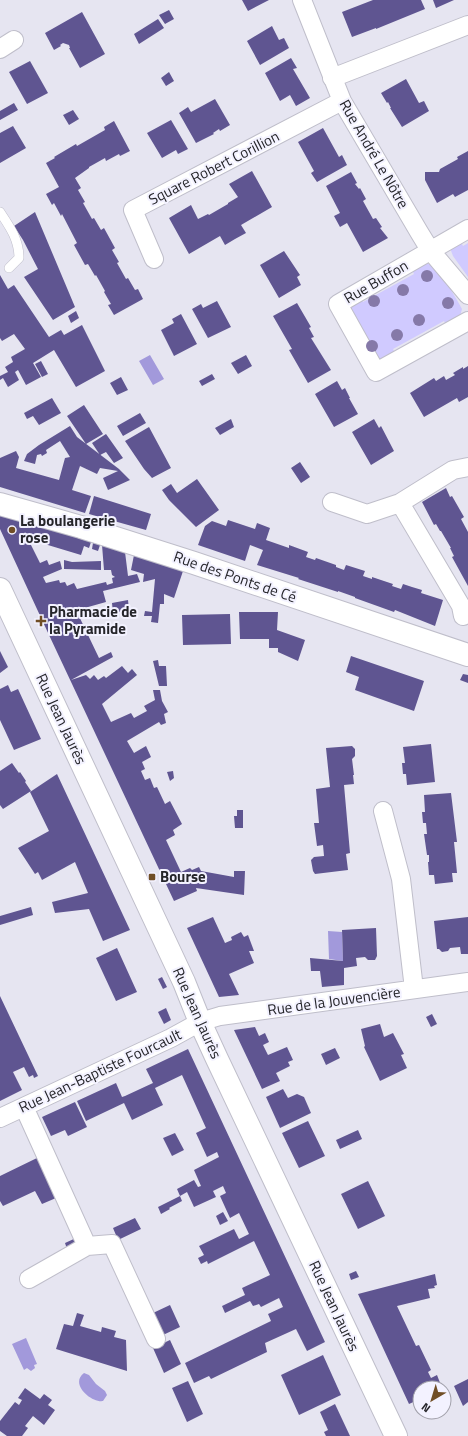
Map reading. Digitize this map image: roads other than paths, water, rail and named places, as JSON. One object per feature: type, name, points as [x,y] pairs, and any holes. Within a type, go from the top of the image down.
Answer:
[{"type":"main road","name":"Rue des Ponts de Cé","points":[[0,504],[81,527],[194,563],[468,655]]},
{"type":"main road","name":"Rue Jean Jaurès","points":[[0,588],[184,982],[200,1022],[396,1436]]},
{"type":"street","name":"Rue André Le Nôtre","points":[[302,0],[342,101],[430,250],[468,295]]},
{"type":"street","points":[[332,78],[468,25]]},
{"type":"street","name":"Square Robert Corillion","points":[[154,259],[133,210],[342,101]]},
{"type":"street","name":"Rue Buffon","points":[[468,229],[338,304],[376,372],[468,321]]},
{"type":"street","points":[[332,502],[367,514],[400,503],[453,470],[468,467]]},
{"type":"street","points":[[400,503],[461,606],[463,616]]},
{"type":"street","points":[[383,811],[401,879],[414,989]]},
{"type":"street","name":"Rue de la Jouvencière","points":[[200,1022],[220,1016],[468,982]]},
{"type":"street","name":"Rue Jean-Baptiste Fourcault","points":[[0,1118],[178,1035],[200,1022]]},
{"type":"street","points":[[24,1107],[87,1246]]},
{"type":"street","points":[[29,1279],[87,1246],[112,1244],[156,1339]]},
{"type":"lane","points":[[0,212],[8,224],[19,247],[19,258],[9,268]]},
{"type":"place","name":"La boulangerie rose","points":[[12,530]]},
{"type":"place","name":"Pharmacie de la Pyramide","points":[[41,621]]},
{"type":"place","name":"Bourse","points":[[152,877]]}]
